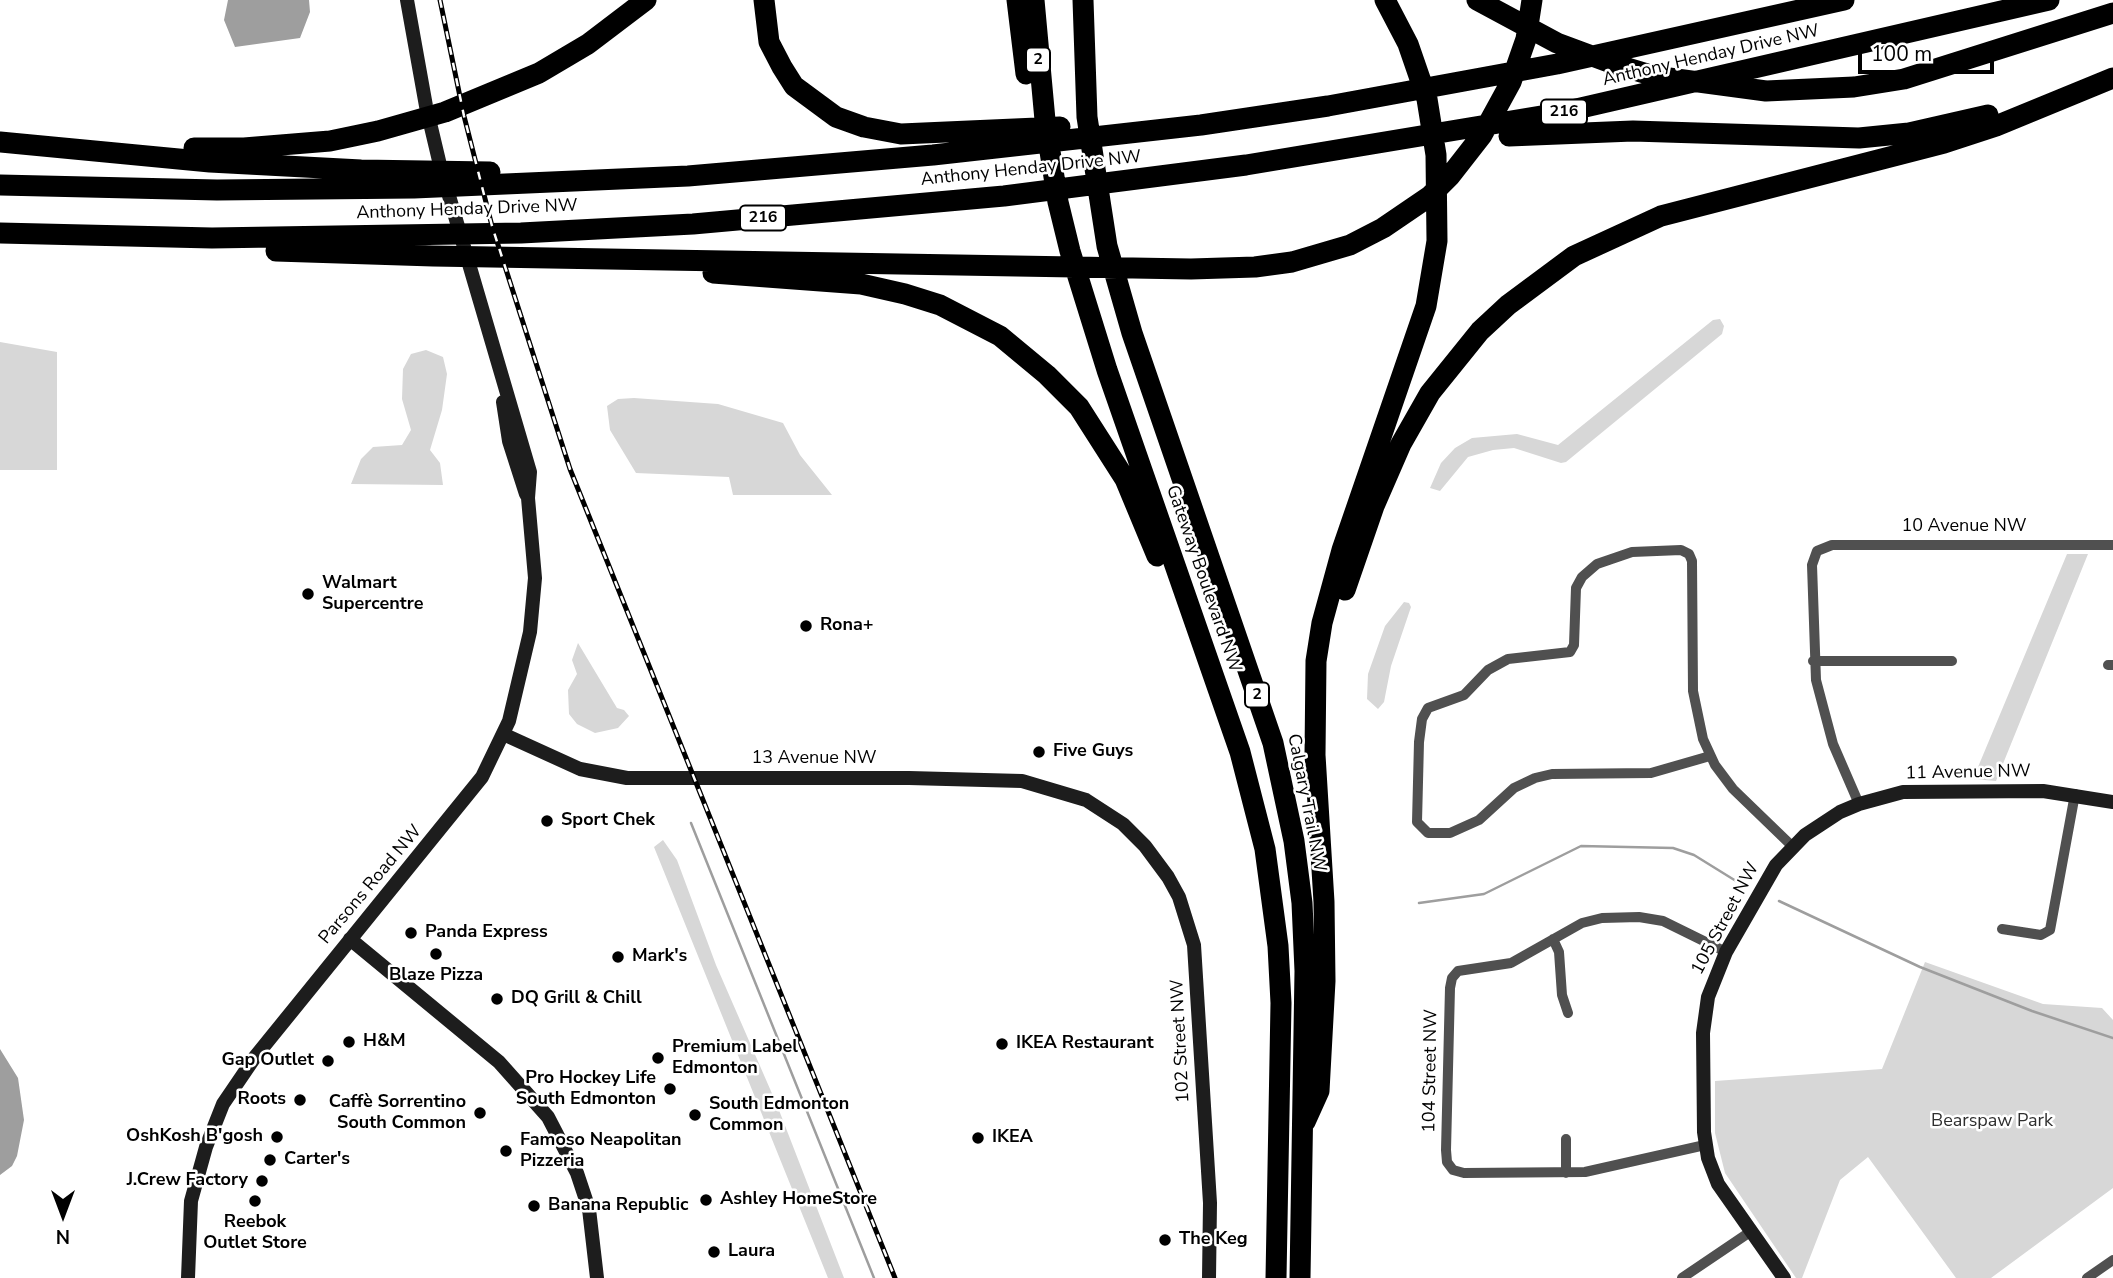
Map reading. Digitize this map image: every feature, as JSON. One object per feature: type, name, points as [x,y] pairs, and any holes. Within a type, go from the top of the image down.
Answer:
[{"type":"highway","points":[[511,83],[589,34],[633,0]]},
{"type":"highway","points":[[0,141],[244,148],[330,141],[400,126],[539,73],[565,58],[646,0]]},
{"type":"highway","points":[[764,0],[769,42],[782,67],[794,86],[836,117],[864,127],[901,134],[997,141]]},
{"type":"highway","points":[[1017,0],[1032,120],[1057,240],[1073,291],[1107,370]]},
{"type":"highway","name":"Gateway Boulevard NW","points":[[1034,0],[1041,89],[1055,181],[1078,277],[1107,370],[1240,752],[1265,849],[1278,946],[1281,1003],[1276,1278]]},
{"type":"highway","name":"Calgary Trail NW","points":[[1083,0],[1083,69],[1090,148],[1100,212],[1116,279],[1273,743],[1285,790],[1302,917],[1305,971],[1300,1278]]},
{"type":"highway","points":[[1302,1129],[1319,1091],[1325,981],[1315,702],[1322,623],[1335,574],[1414,349],[1426,306],[1437,241],[1436,155],[1427,99],[1408,44],[1385,0]]},
{"type":"highway","points":[[1477,0],[1557,43],[1611,63],[1654,76],[1766,91],[1854,87],[1904,79],[2113,13]]},
{"type":"highway","points":[[68,235],[170,247],[433,256],[1165,268],[1255,267],[1292,262],[1350,244],[1407,213],[1450,176],[1494,115],[1520,60],[1532,0]]},
{"type":"highway","name":"Anthony Henday Drive NW","points":[[0,185],[217,190],[415,179],[504,179],[622,172],[688,176],[1328,106],[1557,64],[1844,0]]},
{"type":"highway","name":"Anthony Henday Drive NW","points":[[0,233],[212,238],[521,233],[693,224],[1004,197],[1246,165],[1312,164],[1394,147],[1486,133],[2049,0]]},
{"type":"highway","points":[[1486,133],[1633,131],[1806,138],[1897,135],[1950,125],[2003,110],[2113,70]]},
{"type":"highway","points":[[1315,702],[1351,570],[1374,506],[1416,415],[1480,331],[1534,285],[1574,256],[1661,216],[1944,143],[1996,126],[2113,78]]},
{"type":"highway","points":[[0,141],[415,179]]},
{"type":"highway","points":[[526,258],[592,267],[861,284],[940,305],[1000,336],[1079,407],[1109,451],[1144,525],[1220,723],[1240,752]]},
{"type":"street","name":"Parsons Road NW","points":[[188,1278],[191,1201],[206,1147],[223,1104],[255,1057],[474,789],[503,734],[522,675],[534,600],[534,545],[528,498],[509,441],[493,346],[426,106],[407,0]]},
{"type":"street","name":"10 Avenue NW","points":[[1813,661],[1812,559],[1817,551],[1832,545],[2113,545]]},
{"type":"street","points":[[1710,755],[1651,774],[1552,774],[1535,778],[1514,788],[1479,820],[1460,830],[1434,834],[1421,829],[1417,816],[1419,742],[1422,719],[1428,708],[1464,695],[1488,670],[1508,659],[1570,652],[1574,645],[1576,588],[1581,577],[1597,564],[1642,550],[1681,550],[1689,554],[1692,566],[1693,700],[1710,755],[1733,789],[1792,846]]},
{"type":"street","points":[[1859,804],[1825,719],[1813,661],[1952,661]]},
{"type":"street","name":"13 Avenue NW","points":[[503,734],[580,769],[627,778],[921,778],[1022,781],[1086,800],[1123,824]]},
{"type":"street","name":"11 Avenue NW","points":[[1792,846],[1820,824],[1859,804],[1903,792],[2032,791],[2075,794],[2113,802]]},
{"type":"street","points":[[2002,929],[2041,935],[2050,930],[2075,794]]},
{"type":"street","name":"102 Street NW","points":[[1123,824],[1145,846],[1168,877],[1179,897],[1194,945],[1210,1203],[1209,1278]]},
{"type":"street","name":"105 Street NW","points":[[1784,1278],[1718,1184],[1705,1145],[1704,1022],[1713,981],[1726,952],[1765,882],[1792,846]]},
{"type":"street","points":[[1568,1013],[1562,995],[1559,952],[1553,939],[1593,920],[1639,917],[1673,924],[1726,952]]},
{"type":"street","points":[[350,939],[499,1062],[548,1117],[577,1173],[589,1209],[596,1251],[597,1278]]},
{"type":"street","name":"104 Street NW","points":[[1553,939],[1511,963],[1463,970],[1454,974],[1450,988],[1446,1150],[1450,1168],[1464,1173],[1566,1173]]},
{"type":"street","points":[[1566,1139],[1566,1173],[1605,1169],[1705,1145]]},
{"type":"street","points":[[1682,1278],[1751,1232]]},
{"type":"street","points":[[2087,1278],[2113,1260]]},
{"type":"green space","points":[[1720,319],[1724,326],[1722,334],[1566,462],[1561,463],[1514,448],[1493,450],[1468,457],[1440,491],[1430,488],[1441,463],[1455,448],[1472,438],[1517,434],[1558,445],[1713,320]]},
{"type":"green space","points":[[0,342],[57,352],[57,470],[0,470]]},
{"type":"green space","points":[[426,350],[443,357],[447,374],[442,410],[430,450],[440,463],[443,485],[351,484],[361,459],[373,447],[402,445],[411,430],[402,399],[403,369],[411,354]]},
{"type":"green space","points":[[618,399],[718,404],[783,423],[800,455],[832,495],[733,495],[729,477],[636,473],[610,430],[607,406]]},
{"type":"green space","points":[[2067,554],[2088,554],[1996,781],[1973,779]]},
{"type":"green space","points":[[1404,602],[1411,607],[1391,666],[1384,702],[1378,709],[1367,699],[1368,674],[1385,626]]},
{"type":"green space","points":[[578,643],[617,708],[624,710],[629,716],[618,728],[595,733],[577,724],[569,714],[568,690],[577,674],[572,660]]},
{"type":"green space","points":[[663,840],[677,860],[716,965],[777,1105],[844,1278],[828,1278],[654,847]]},
{"type":"green space","name":"Bearspaw Park","points":[[1925,962],[2043,1004],[2102,1008],[2113,1020],[2113,1188],[1991,1278],[1956,1278],[1868,1157],[1840,1180],[1802,1278],[1796,1278],[1725,1173],[1715,1133],[1715,1081],[1882,1069]]},
{"type":"shaded area","points":[[228,0],[309,0],[310,12],[300,38],[235,47],[224,20]]},
{"type":"shaded area","points":[[0,1049],[18,1078],[24,1120],[17,1156],[12,1166],[0,1175]]},
{"type":"waterway","points":[[691,823],[874,1278]]},
{"type":"waterway","points":[[1419,903],[1484,894],[1581,846],[1673,848],[1694,855],[1736,881]]},
{"type":"waterway","points":[[1779,901],[1920,967],[2032,1011],[2113,1038]]},
{"type":"railway","points":[[440,0],[464,116],[492,226],[570,469],[895,1278]]},
{"type":"place","name":"Walmart Supercentre","points":[[308,594]]},
{"type":"place","name":"Rona+","points":[[806,626]]},
{"type":"place","name":"Five Guys","points":[[1039,752]]},
{"type":"place","name":"Sport Chek","points":[[547,821]]},
{"type":"place","name":"Panda Express","points":[[411,933]]},
{"type":"place","name":"Blaze Pizza","points":[[436,954]]},
{"type":"place","name":"Mark's","points":[[618,957]]},
{"type":"place","name":"DQ Grill & Chill","points":[[497,999]]},
{"type":"place","name":"H&M","points":[[349,1042]]},
{"type":"place","name":"IKEA Restaurant","points":[[1002,1044]]},
{"type":"place","name":"Premium Label Edmonton","points":[[658,1058]]},
{"type":"place","name":"Gap Outlet","points":[[328,1061]]},
{"type":"place","name":"Pro Hockey Life South Edmonton","points":[[670,1089]]},
{"type":"place","name":"Roots","points":[[300,1100]]},
{"type":"place","name":"Caffè Sorrentino South Common","points":[[480,1113]]},
{"type":"place","name":"South Edmonton Common","points":[[695,1115]]},
{"type":"place","name":"OshKosh B'gosh","points":[[277,1137]]},
{"type":"place","name":"IKEA","points":[[978,1138]]},
{"type":"place","name":"Famoso Neapolitan Pizzeria","points":[[506,1151]]},
{"type":"place","name":"Carter's","points":[[270,1160]]},
{"type":"place","name":"J.Crew Factory","points":[[262,1181]]},
{"type":"place","name":"Ashley HomeStore","points":[[706,1200]]},
{"type":"place","name":"Reebok Outlet Store","points":[[255,1201]]},
{"type":"place","name":"Banana Republic","points":[[534,1206]]},
{"type":"place","name":"The Keg","points":[[1165,1240]]},
{"type":"place","name":"Laura","points":[[714,1252]]}]
